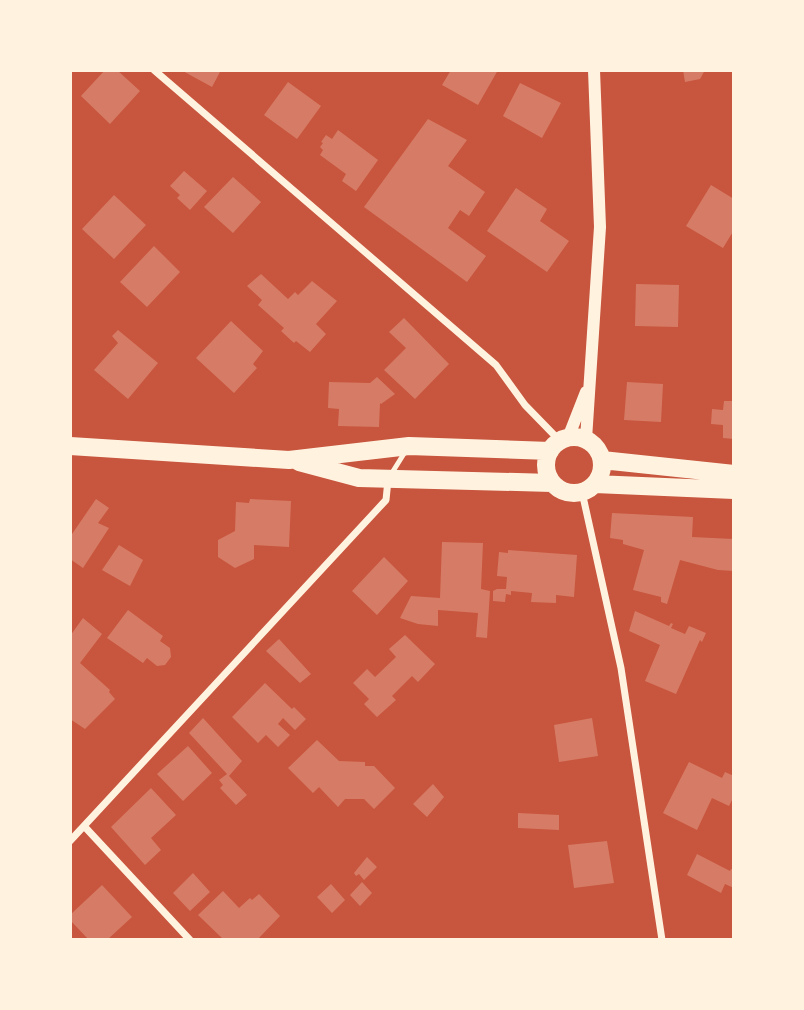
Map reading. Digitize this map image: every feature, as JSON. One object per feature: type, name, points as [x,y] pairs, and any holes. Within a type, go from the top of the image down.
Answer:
[{"type":"main road","points":[[70,446],[289,460],[409,446],[559,443],[586,439],[600,451],[603,469],[589,488]]},
{"type":"main road","points":[[552,483],[546,467],[559,443]]},
{"type":"main road","points":[[289,460],[359,478],[552,483],[566,492],[589,488],[734,490]]},
{"type":"main road","points":[[602,460],[734,474]]},
{"type":"street","points":[[154,70],[496,365],[525,405],[559,443],[590,382]]},
{"type":"street","points":[[586,439],[600,228],[594,70]]},
{"type":"street","points":[[70,841],[386,500],[388,479]]},
{"type":"street","points":[[589,488],[621,668],[662,940]]},
{"type":"street","points":[[84,826],[190,940]]},
{"type":"lane","points":[[388,479],[409,446]]},
{"type":"building","points":[[105,70],[117,70],[140,91],[110,124],[81,96]]},
{"type":"building","points":[[181,70],[221,70],[212,87]]},
{"type":"building","points":[[451,70],[498,70],[478,105],[442,85]]},
{"type":"building","points":[[683,70],[705,70],[700,79],[685,82]]},
{"type":"building","points":[[288,82],[321,106],[297,139],[264,115]]},
{"type":"building","points":[[520,83],[561,103],[542,138],[503,116]]},
{"type":"building","points":[[428,119],[467,140],[448,166],[485,192],[469,216],[460,210],[448,228],[486,256],[467,282],[364,207]]},
{"type":"building","points":[[338,130],[378,160],[356,191],[342,181],[346,174],[320,155],[323,150],[320,147],[323,143],[321,142],[326,135],[332,139]]},
{"type":"building","points":[[184,171],[207,191],[190,210],[177,198],[180,195],[170,186]]},
{"type":"building","points":[[233,177],[261,202],[233,233],[204,207]]},
{"type":"building","points":[[711,185],[734,199],[734,230],[723,248],[686,226]]},
{"type":"building","points":[[516,188],[547,209],[540,221],[569,241],[547,272],[487,231]]},
{"type":"building","points":[[114,195],[146,225],[114,259],[82,229]]},
{"type":"building","points":[[154,246],[180,272],[147,307],[120,282]]},
{"type":"building","points":[[261,274],[288,299],[295,292],[298,295],[312,281],[337,301],[316,324],[326,334],[310,352],[296,341],[294,343],[281,331],[284,328],[258,305],[262,300],[247,286]]},
{"type":"building","points":[[636,284],[679,285],[678,327],[635,326]]},
{"type":"building","points":[[404,318],[449,364],[415,399],[384,370],[406,348],[389,332]]},
{"type":"building","points":[[231,321],[263,351],[253,364],[257,368],[234,393],[196,358]]},
{"type":"building","points":[[118,330],[158,363],[128,399],[94,370],[118,343],[112,336]]},
{"type":"building","points":[[377,377],[395,394],[380,403],[379,427],[338,426],[339,409],[328,408],[329,382],[370,383]]},
{"type":"building","points":[[627,382],[663,384],[661,422],[624,420]]},
{"type":"building","points":[[724,401],[734,401],[734,439],[723,438],[723,425],[711,424],[712,409],[723,410]]},
{"type":"building","points":[[96,499],[109,508],[98,523],[109,528],[83,568],[70,559],[70,537]]},
{"type":"building","points":[[250,499],[291,501],[289,547],[254,545],[254,559],[235,568],[218,557],[218,540],[235,531],[236,502],[249,503]]},
{"type":"building","points":[[612,513],[693,517],[692,537],[734,539],[734,571],[718,570],[680,560],[667,604],[661,602],[661,597],[633,590],[644,550],[623,544],[623,540],[610,538]]},
{"type":"building","points":[[442,542],[483,543],[481,589],[490,591],[487,638],[476,637],[478,613],[438,610],[438,626],[418,624],[400,618],[411,596],[440,598]]},
{"type":"building","points":[[119,545],[143,560],[130,586],[102,570]]},
{"type":"building","points":[[508,550],[577,555],[574,597],[556,595],[556,603],[531,602],[532,593],[511,591],[511,595],[506,594],[505,602],[493,601],[493,591],[506,589],[507,577],[497,576],[499,552],[508,553]]},
{"type":"building","points":[[384,557],[408,581],[377,615],[352,591]]},
{"type":"building","points":[[128,610],[163,636],[160,641],[170,648],[171,657],[165,665],[157,666],[147,658],[143,663],[107,638]]},
{"type":"building","points":[[635,611],[669,626],[671,623],[671,628],[685,634],[689,626],[706,633],[702,642],[700,640],[676,694],[645,681],[660,645],[629,631]]},
{"type":"building","points":[[83,618],[102,634],[80,663],[110,690],[115,699],[85,729],[70,719],[70,636]]},
{"type":"building","points":[[405,635],[435,664],[418,682],[412,676],[392,696],[396,700],[377,717],[364,704],[369,699],[353,683],[367,669],[375,677],[396,657],[389,649]]},
{"type":"building","points":[[279,639],[311,674],[300,683],[266,651]]},
{"type":"building","points":[[265,683],[306,719],[295,730],[283,718],[278,724],[290,735],[278,747],[266,735],[258,743],[232,717]]},
{"type":"building","points":[[203,718],[242,761],[229,776],[247,795],[236,805],[220,788],[223,785],[219,780],[227,774],[189,733]]},
{"type":"building","points":[[592,718],[598,756],[559,762],[554,725]]},
{"type":"building","points":[[317,740],[339,761],[365,762],[365,766],[374,766],[395,788],[374,809],[364,799],[345,799],[338,807],[319,787],[313,793],[288,768]]},
{"type":"building","points":[[188,746],[212,773],[183,801],[157,774]]},
{"type":"building","points":[[689,762],[722,778],[725,772],[734,776],[734,796],[729,806],[712,798],[697,830],[663,813]]},
{"type":"building","points":[[433,784],[444,797],[427,817],[413,804]]},
{"type":"building","points":[[151,788],[176,815],[151,838],[161,850],[145,865],[111,827]]},
{"type":"building","points":[[518,813],[559,815],[559,830],[518,828]]},
{"type":"building","points":[[607,841],[614,883],[574,888],[568,845]]},
{"type":"building","points":[[697,854],[730,871],[734,870],[734,888],[725,884],[721,893],[687,875]]},
{"type":"building","points":[[367,857],[377,867],[364,880],[354,873]]},
{"type":"building","points":[[193,873],[210,892],[190,911],[173,893]]},
{"type":"building","points":[[362,882],[372,893],[360,906],[350,895]]},
{"type":"building","points":[[331,884],[345,900],[332,913],[317,897]]},
{"type":"building","points":[[102,885],[132,917],[107,940],[89,940],[70,920],[70,915]]},
{"type":"building","points":[[223,891],[239,908],[259,894],[280,916],[257,940],[224,940],[198,915]]}]
